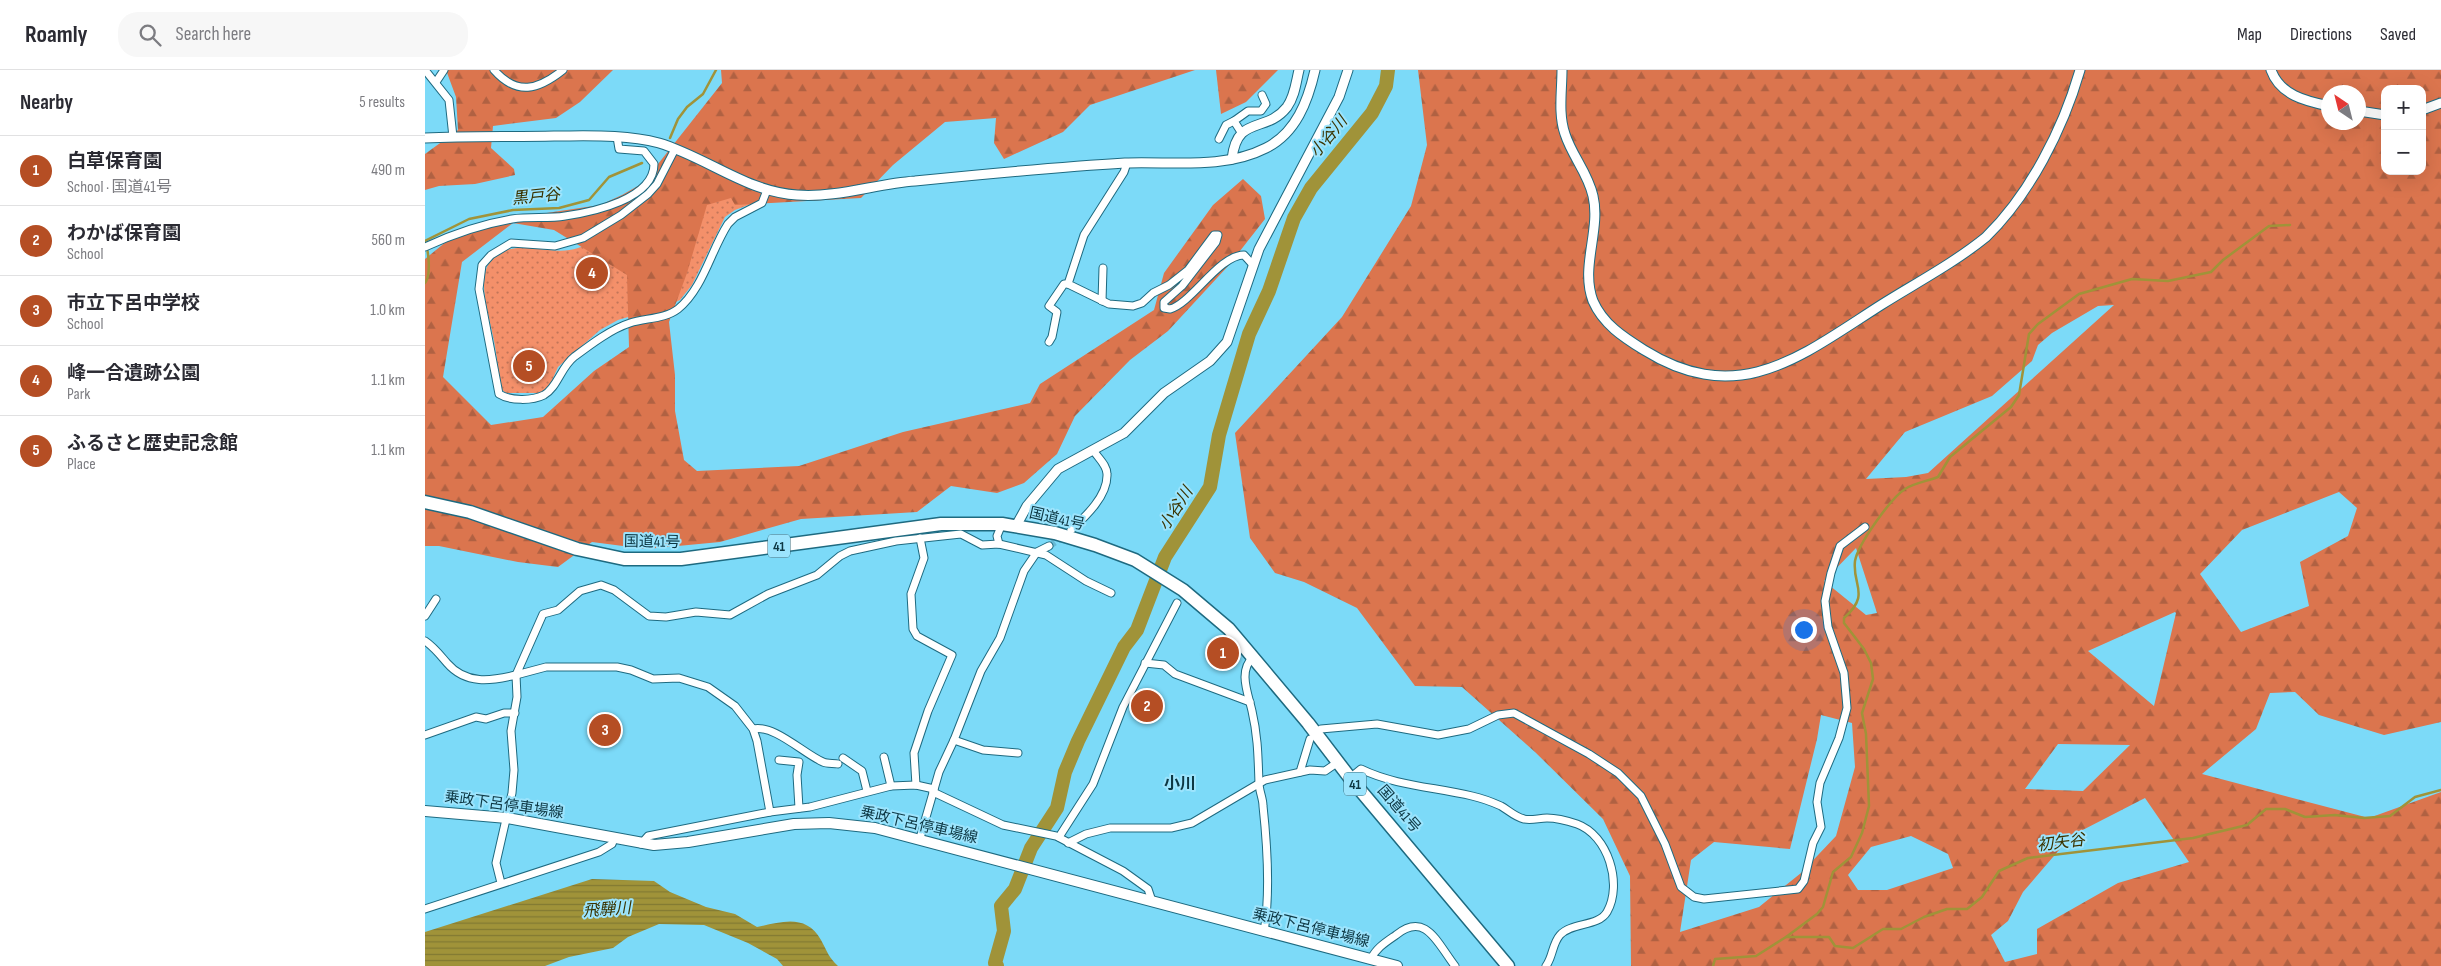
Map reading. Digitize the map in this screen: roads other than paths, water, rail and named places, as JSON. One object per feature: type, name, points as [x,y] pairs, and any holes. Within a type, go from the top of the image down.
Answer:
[{"type":"highway","name":"国道41号","points":[[425,502],[470,512],[598,554],[653,561],[681,559],[941,524],[1002,524],[1055,533],[1095,544],[1135,560],[1159,574],[1229,629],[1253,656],[1350,778],[1507,965]]},
{"type":"main road","name":"乗政下呂停車場線","points":[[425,811],[507,818],[641,844],[688,842],[773,826],[812,823],[863,826],[920,838],[1007,861],[1370,963],[1397,966]]},
{"type":"street","points":[[425,70],[449,100],[453,137]]},
{"type":"street","points":[[436,82],[445,70]]},
{"type":"street","points":[[494,70],[507,84],[516,88],[526,88],[553,78],[563,70]]},
{"type":"street","points":[[1231,159],[1236,138],[1241,132],[1269,120],[1287,107],[1294,94],[1299,70]]},
{"type":"street","points":[[425,138],[617,137],[641,140],[675,149],[767,190],[797,195],[827,195],[911,181],[1127,163],[1215,162],[1231,159],[1269,147],[1291,130],[1303,107],[1315,70]]},
{"type":"street","points":[[1017,526],[1027,506],[1058,469],[1124,433],[1163,393],[1218,353],[1227,342],[1259,249],[1339,97],[1348,70]]},
{"type":"street","points":[[1562,70],[1561,107],[1565,133],[1588,180],[1595,206],[1596,221],[1589,274],[1593,300],[1609,325],[1657,358],[1702,374],[1731,377],[1768,370],[1806,353],[1986,237],[2009,212],[2029,184],[2070,101],[2080,70]]},
{"type":"street","points":[[2271,70],[2274,77],[2287,93],[2321,104]]},
{"type":"street","points":[[1219,139],[1226,125],[1244,113],[1264,108],[1265,104],[1262,95]]},
{"type":"street","points":[[2426,109],[2441,103]]},
{"type":"street","points":[[2366,112],[2381,114]]},
{"type":"street","points":[[1234,121],[1241,132]]},
{"type":"street","points":[[425,247],[461,231],[512,219],[566,216],[613,204],[632,196],[651,178],[654,164],[644,150],[619,149],[617,137]]},
{"type":"street","points":[[675,149],[657,184],[621,216],[583,238],[555,246],[511,243],[491,255],[482,265],[479,289],[499,394],[511,399],[542,396],[553,386],[565,365],[597,342],[629,323],[668,314],[677,309],[699,281],[728,224],[762,202],[767,190]]},
{"type":"street","points":[[1068,284],[1084,235],[1124,172],[1127,163]]},
{"type":"street","points":[[1049,342],[1053,337],[1057,312],[1049,306],[1064,284],[1068,284],[1102,301],[1126,306],[1142,303],[1153,293],[1169,286],[1188,270],[1215,235],[1218,235],[1216,242],[1182,286],[1164,302],[1164,308],[1174,308],[1232,258],[1244,256],[1253,265]]},
{"type":"street","points":[[1102,301],[1103,268]]},
{"type":"street","points":[[1071,530],[1087,515],[1105,484],[1107,475],[1105,467],[1093,450]]},
{"type":"street","points":[[999,544],[997,536],[1002,524]]},
{"type":"street","points":[[1321,729],[1377,724],[1438,735],[1469,729],[1498,715],[1514,713],[1589,754],[1617,773],[1641,796],[1665,844],[1681,887],[1694,897],[1703,899],[1798,889],[1804,881],[1813,843],[1821,827],[1817,802],[1820,783],[1839,738],[1847,708],[1844,673],[1827,627],[1825,601],[1831,573],[1840,546],[1865,527]]},
{"type":"street","points":[[501,883],[496,863],[507,818],[514,770],[511,737],[515,713],[517,675],[543,614],[558,610],[572,596],[588,588],[607,586],[649,616],[666,617],[696,612],[730,616],[768,594],[817,575],[840,556],[850,551],[920,538],[961,534],[982,545],[999,544],[1008,548],[1037,552],[1111,594]]},
{"type":"street","points":[[916,785],[914,753],[928,711],[952,655],[917,636],[913,629],[911,594],[924,558],[920,538]]},
{"type":"street","points":[[920,838],[939,772],[954,740],[981,671],[1000,638],[1024,571],[1037,552],[1049,546]]},
{"type":"street","points":[[425,616],[436,599]]},
{"type":"street","points":[[1058,837],[1093,784],[1123,708],[1177,603]]},
{"type":"street","points":[[425,641],[435,648],[448,665],[468,679],[492,680],[546,667],[617,667],[631,670],[653,679],[687,680],[708,687],[726,698],[753,729],[759,746],[770,812]]},
{"type":"street","points":[[1253,656],[1244,675],[1259,758],[1259,784],[1263,805],[1266,858],[1266,920],[1264,932]]},
{"type":"street","points":[[1145,663],[1164,665],[1175,674],[1250,702]]},
{"type":"street","points":[[425,735],[476,717],[486,719],[504,713],[515,713]]},
{"type":"street","points":[[753,729],[759,728],[784,738],[824,763],[841,761],[862,771],[867,791]]},
{"type":"street","points":[[1300,772],[1310,739]]},
{"type":"street","points":[[954,740],[983,750],[1018,753]]},
{"type":"street","points":[[884,757],[891,786]]},
{"type":"street","points":[[779,760],[799,762],[797,775],[799,808]]},
{"type":"street","points":[[1068,843],[1087,834],[1110,828],[1171,828],[1192,823],[1265,780],[1310,770],[1325,771],[1338,762]]},
{"type":"street","points":[[1350,778],[1361,769],[1375,776],[1416,787],[1472,796],[1500,806],[1525,819],[1555,819],[1578,824],[1589,831],[1599,843],[1611,865],[1614,882],[1613,898],[1606,913],[1598,920],[1571,928],[1560,935],[1551,960],[1546,966]]},
{"type":"street","points":[[641,844],[648,836],[799,808],[891,786],[916,785],[933,791],[987,820],[1021,830],[1058,837],[1123,870],[1149,889],[1152,901]]},
{"type":"street","points":[[425,909],[599,852],[612,844],[614,839]]},
{"type":"street","points":[[1370,963],[1377,949],[1407,927],[1418,925],[1426,929],[1455,966]]},
{"type":"water","name":"飛騨川","points":[[592,879],[654,881],[670,892],[706,907],[735,914],[757,927],[784,922],[800,923],[815,931],[830,957],[838,966],[783,966],[777,959],[748,943],[704,925],[659,924],[628,937],[613,948],[569,957],[545,966],[425,966],[425,932]]},
{"type":"waterway","name":"黒戸谷","points":[[670,138],[678,119],[687,107],[703,94],[716,70]]},
{"type":"waterway","name":"小谷川","points":[[997,966],[995,963],[1004,931],[1001,906],[1015,889],[1031,848],[1057,808],[1065,772],[1078,741],[1124,647],[1137,630],[1165,557],[1210,487],[1219,435],[1249,334],[1269,291],[1294,218],[1311,188],[1372,113],[1386,86],[1388,70]]},
{"type":"waterway","name":"黒戸谷","points":[[425,241],[469,219],[513,210],[559,208],[589,200],[609,177],[642,163]]},
{"type":"waterway","points":[[1713,966],[1715,959],[1756,956],[1817,914],[1823,907],[1833,872],[1851,857],[1862,833],[1869,806],[1866,734],[1862,713],[1873,679],[1871,663],[1864,649],[1844,623],[1844,618],[1852,610],[1859,596],[1855,570],[1857,553],[1868,533],[1884,511],[1905,489],[1938,477],[1950,457],[2011,407],[2019,395],[2029,334],[2038,324],[2079,294],[2132,279],[2168,281],[2211,272],[2223,260],[2269,226],[2290,225]]},
{"type":"waterway","name":"黒戸谷","points":[[425,243],[429,263],[425,283]]},
{"type":"waterway","name":"初矢谷","points":[[1786,937],[1829,937],[1835,946],[1853,948],[1883,929],[1901,929],[1924,917],[1947,909],[1967,909],[1982,897],[1999,871],[2028,858],[2193,838],[2247,825],[2266,809],[2285,809],[2305,817],[2335,815],[2364,818],[2390,816],[2415,797],[2441,790]]},
{"type":"tunnel","points":[[1049,546],[1065,535]]},
{"type":"place","name":"峰一合遺跡公園","points":[[592,273]]},
{"type":"place","name":"ふるさと歴史記念館","points":[[529,366]]},
{"type":"place","name":"白草保育園","points":[[1223,653]]},
{"type":"place","name":"わかば保育園","points":[[1147,706]]},
{"type":"place","name":"市立下呂中学校","points":[[605,730]]},
{"type":"district","name":"小川","points":[[1180,784]]}]
